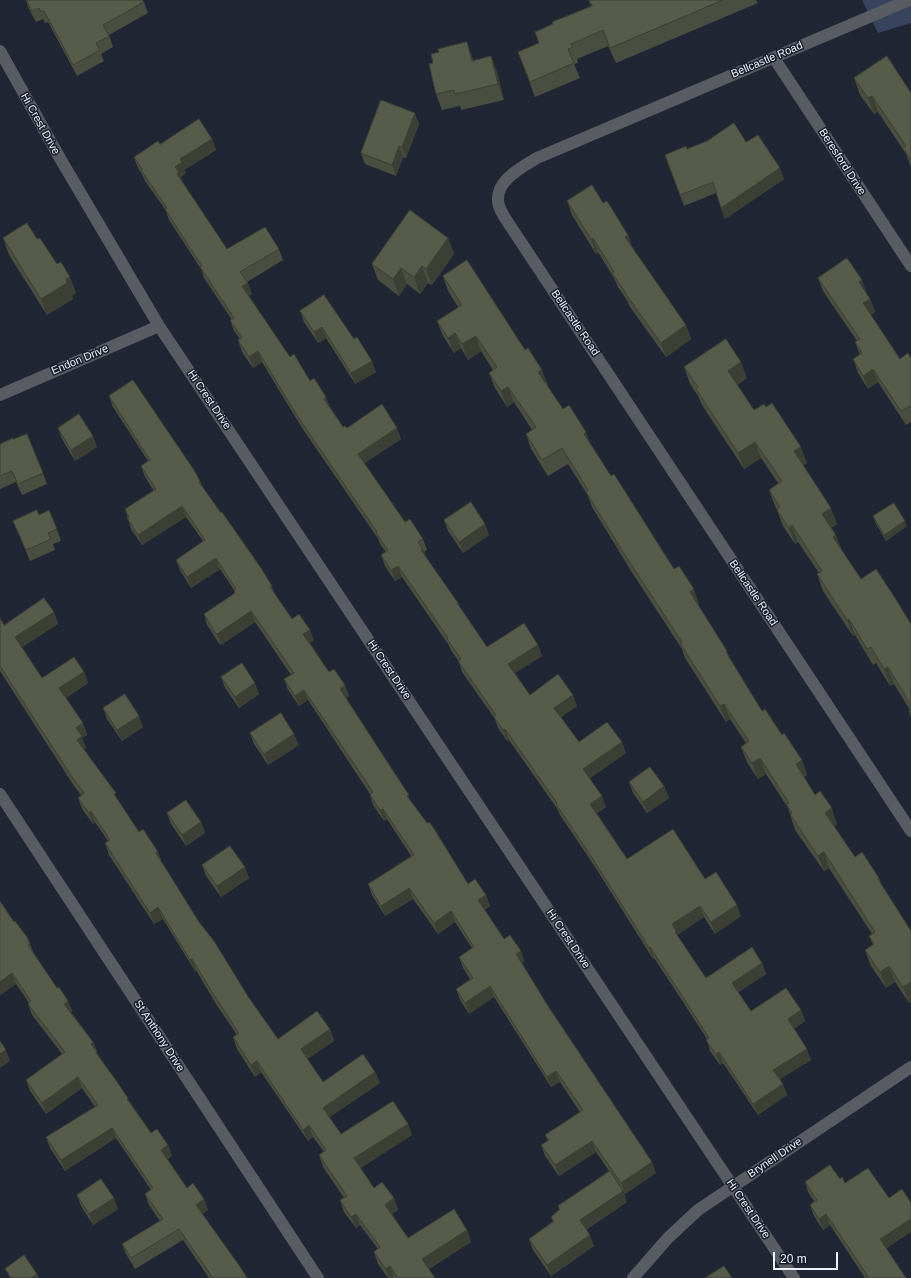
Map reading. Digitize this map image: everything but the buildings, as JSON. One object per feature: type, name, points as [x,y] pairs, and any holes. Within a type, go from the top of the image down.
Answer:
[{"type":"street","name":"Bellcastle Road","points":[[909,0],[536,158],[521,167],[505,180],[499,190],[498,199],[499,206],[505,218],[911,831]]},
{"type":"street","name":"Hi Crest Drive","points":[[0,51],[61,160],[159,326],[794,1278]]},
{"type":"street","name":"Beresford Drive","points":[[774,58],[911,266]]},
{"type":"street","name":"Endon Drive","points":[[0,395],[159,326]]},
{"type":"street","name":"St Anthony Drive","points":[[0,794],[318,1278]]},
{"type":"street","name":"Brynell Drive","points":[[633,1278],[642,1266],[673,1233],[698,1210],[911,1067]]},
{"type":"shaded area","points":[[862,0],[911,0],[911,23],[878,33]]}]
